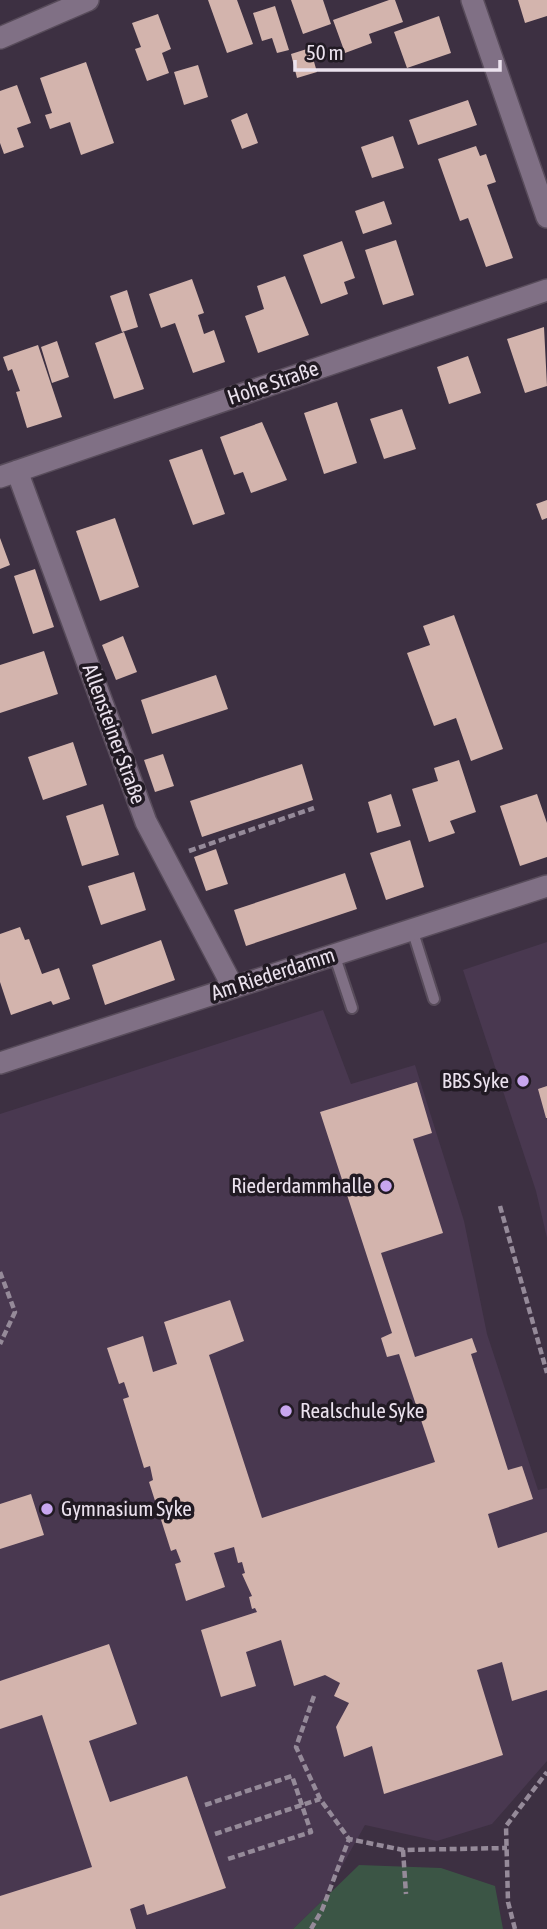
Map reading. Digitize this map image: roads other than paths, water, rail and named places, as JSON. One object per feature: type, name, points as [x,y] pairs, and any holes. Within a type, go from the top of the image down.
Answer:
[{"type":"street","points":[[0,38],[88,0]]},
{"type":"street","points":[[472,0],[547,216]]},
{"type":"street","name":"Hohe Straße","points":[[9,474],[547,290]]},
{"type":"street","name":"Allensteiner Straße","points":[[9,474],[146,822],[233,987]]},
{"type":"street","name":"Am Riederdamm","points":[[0,1063],[547,886]]},
{"type":"lane","points":[[412,929],[433,999]]},
{"type":"lane","points":[[334,954],[352,1008]]},
{"type":"place","name":"BBS Syke","points":[[523,1081]]},
{"type":"place","name":"Riederdammhalle","points":[[386,1186]]},
{"type":"place","name":"Realschule Syke","points":[[286,1411]]},
{"type":"place","name":"Gymnasium Syke","points":[[47,1509]]}]
